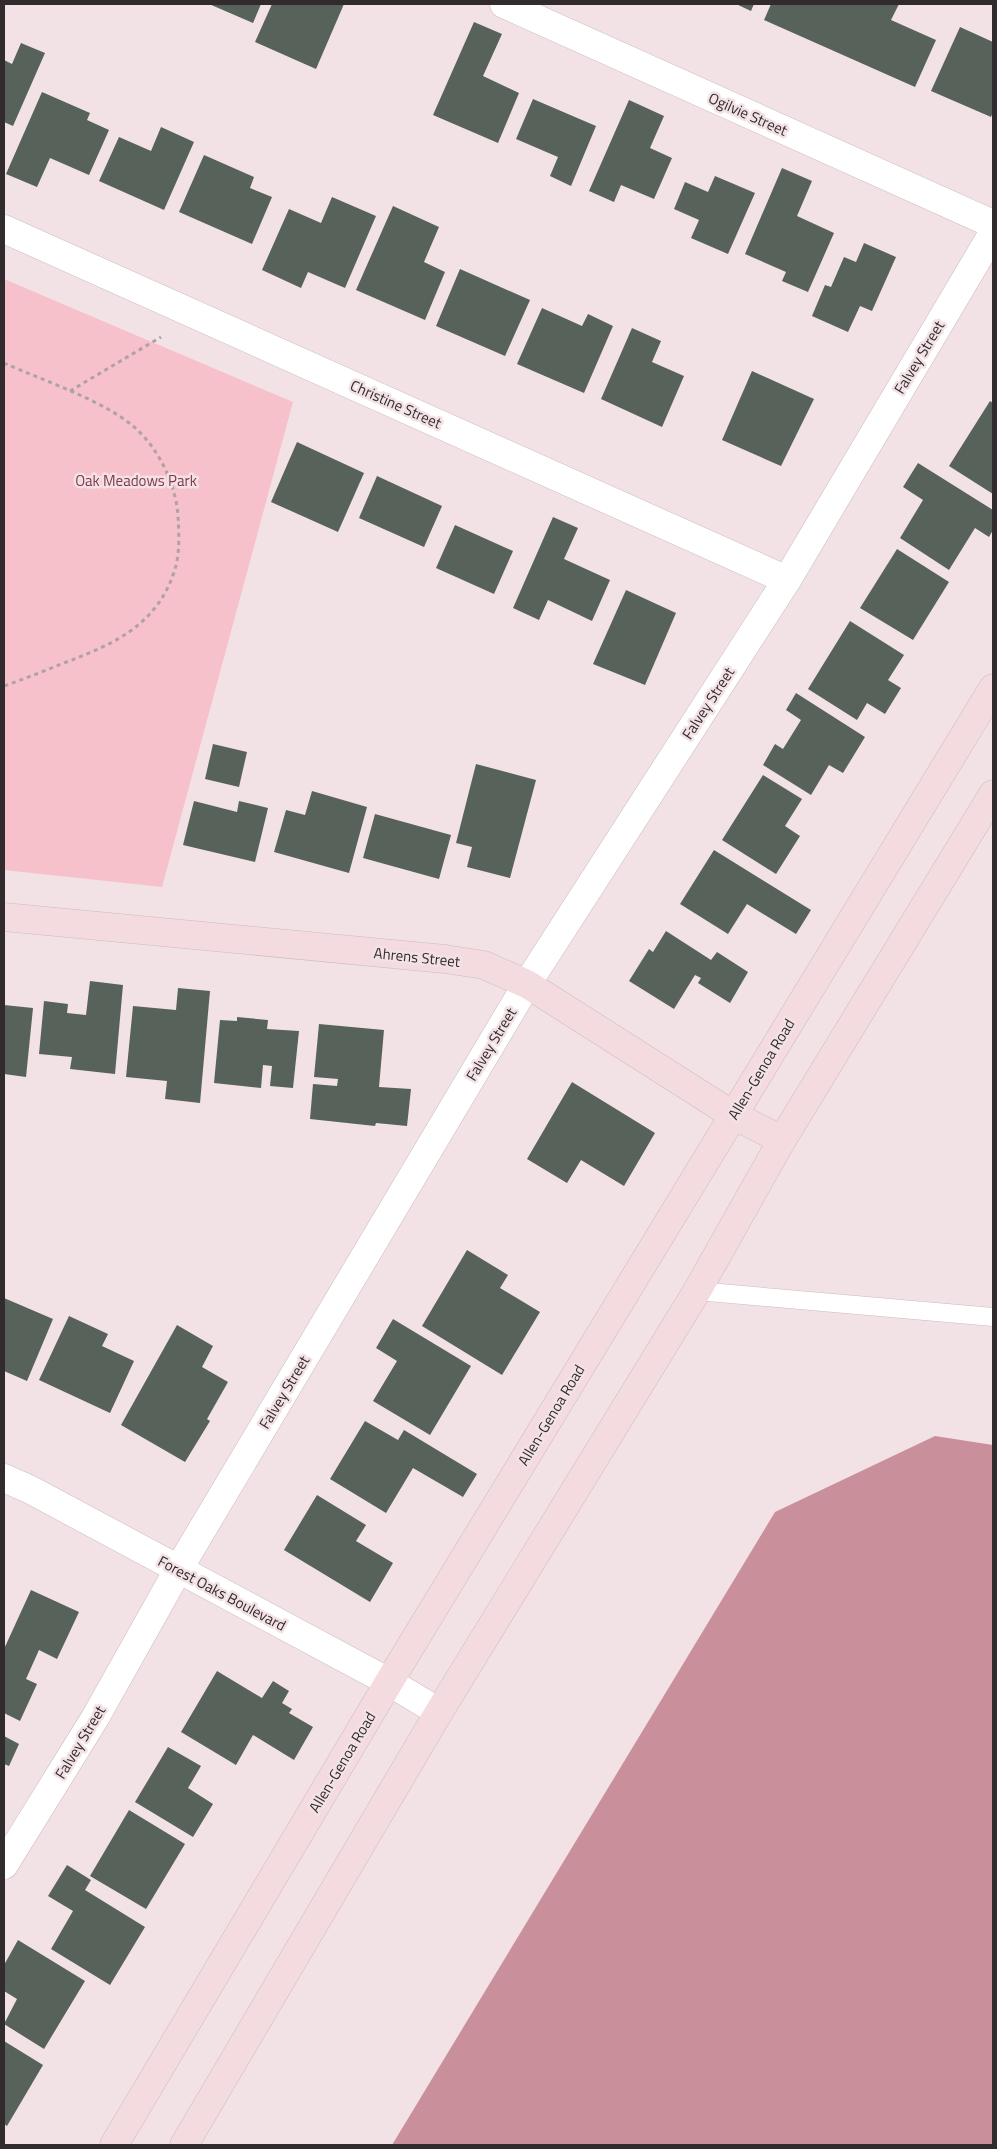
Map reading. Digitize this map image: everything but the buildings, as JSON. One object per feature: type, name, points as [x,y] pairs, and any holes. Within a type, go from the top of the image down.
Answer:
[{"type":"main road","name":"Allen-Genoa Road","points":[[114,2145],[389,1682],[993,688]]},
{"type":"main road","points":[[184,2145],[439,1712],[698,1291],[782,1140],[993,794]]},
{"type":"main road","name":"Ahrens Street","points":[[4,917],[484,964],[527,984],[733,1114],[782,1140]]},
{"type":"street","name":"Ogilvie Street","points":[[504,4],[993,224]]},
{"type":"street","name":"Christine Street","points":[[4,229],[787,580]]},
{"type":"street","name":"Falvey Street","points":[[4,1865],[95,1718],[178,1570],[527,984],[787,580],[993,233]]},
{"type":"street","name":"Forest Oaks Boulevard","points":[[4,1478],[32,1490],[389,1682],[439,1712]]},
{"type":"lane","points":[[698,1291],[993,1317]]},
{"type":"path","points":[[70,391],[161,337]]},
{"type":"path","points":[[4,363],[70,391],[115,414],[134,427],[152,446],[167,474],[177,506],[179,540],[176,568],[160,600],[150,615],[132,632],[102,649],[4,686]]},
{"type":"green space","name":"Oak Meadows Park","points":[[4,279],[293,402],[162,887],[4,870]]},
{"type":"shaded area","points":[[935,1436],[993,1445],[993,2145],[392,2145],[775,1512]]}]
